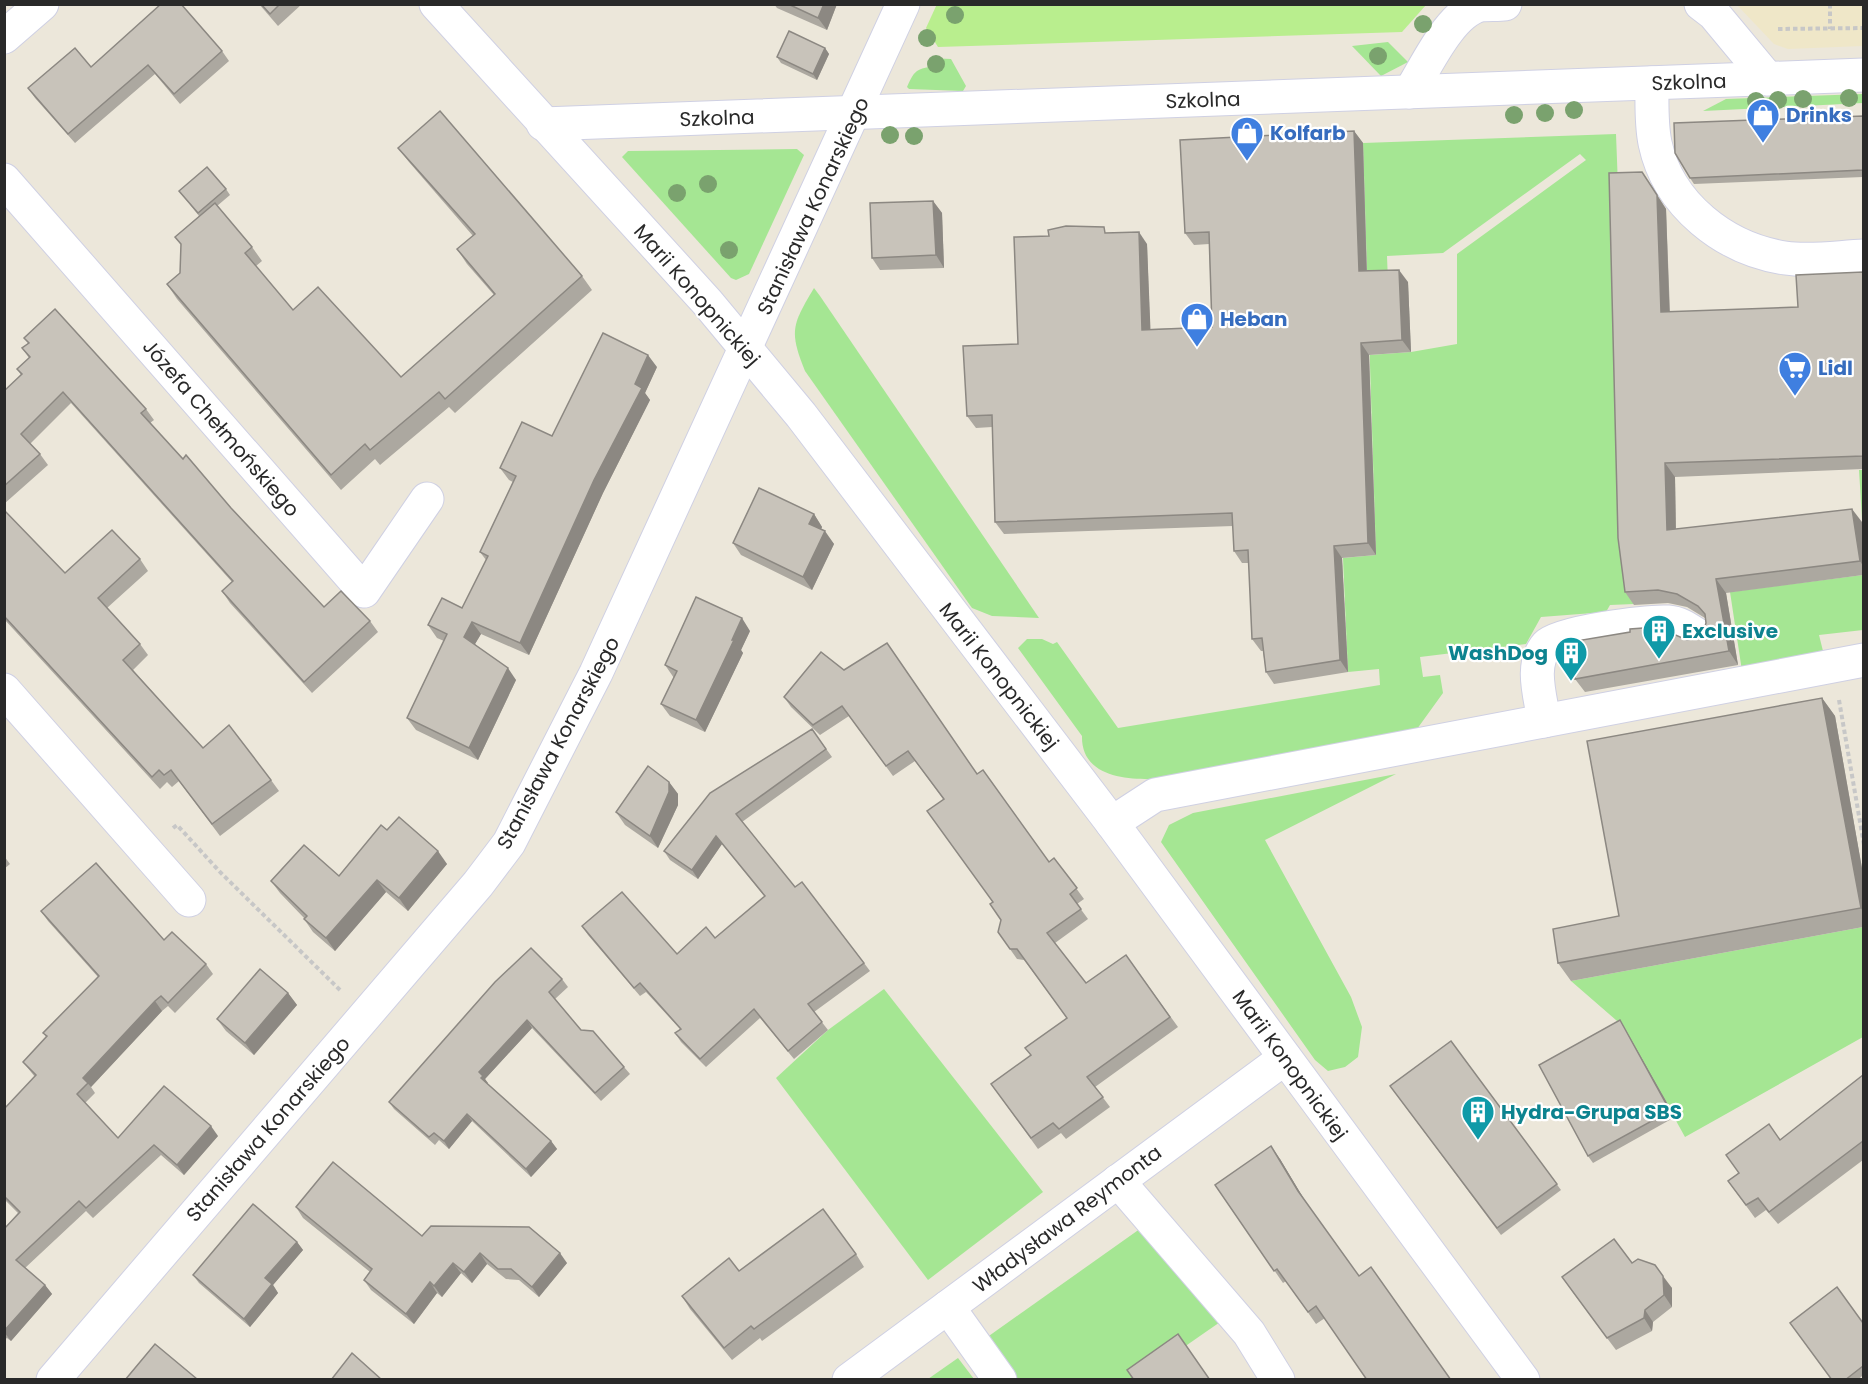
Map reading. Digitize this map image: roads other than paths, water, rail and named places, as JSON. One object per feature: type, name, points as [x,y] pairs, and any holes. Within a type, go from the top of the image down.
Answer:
[{"type":"street","points":[[4,37],[42,4]]},
{"type":"street","name":"Marii Konopnickiej","points":[[436,4],[707,302],[801,415],[1112,823],[1523,1380]]},
{"type":"street","name":"Stanisława Konarskiego","points":[[53,1380],[463,901],[509,843],[596,673],[856,113],[903,4]]},
{"type":"street","points":[[1410,92],[1450,26],[1481,5],[1505,4]]},
{"type":"street","points":[[1701,4],[1714,14],[1768,79]]},
{"type":"street","name":"Szkolna","points":[[543,124],[1863,75]]},
{"type":"street","points":[[1652,84],[1655,143],[1668,179],[1692,210],[1721,236],[1752,251],[1787,259],[1863,256]]},
{"type":"street","name":"Józefa Chełmońskiego","points":[[4,180],[364,591],[427,499]]},
{"type":"street","points":[[1544,721],[1537,673],[1540,658],[1547,645],[1556,639],[1578,632],[1668,622],[1683,626],[1697,635]]},
{"type":"street","points":[[1112,823],[1155,795],[1544,721],[1703,680],[1863,660]]},
{"type":"street","points":[[9,705],[189,900]]},
{"type":"street","name":"Władysława Reymonta","points":[[849,1380],[1285,1058]]},
{"type":"street","points":[[1118,1181],[1249,1333],[1278,1380]]},
{"type":"street","points":[[948,1308],[1000,1380]]},
{"type":"place","name":"Drinks","points":[[1763,144]]},
{"type":"place","name":"Kolfarb","points":[[1247,162]]},
{"type":"place","name":"Heban","points":[[1197,348]]},
{"type":"place","name":"Lidl","points":[[1795,397]]},
{"type":"place","name":"Exclusive","points":[[1659,660]]},
{"type":"place","name":"WashDog","points":[[1571,682]]},
{"type":"place","name":"Hydra-Grupa SBS","points":[[1478,1141]]}]
